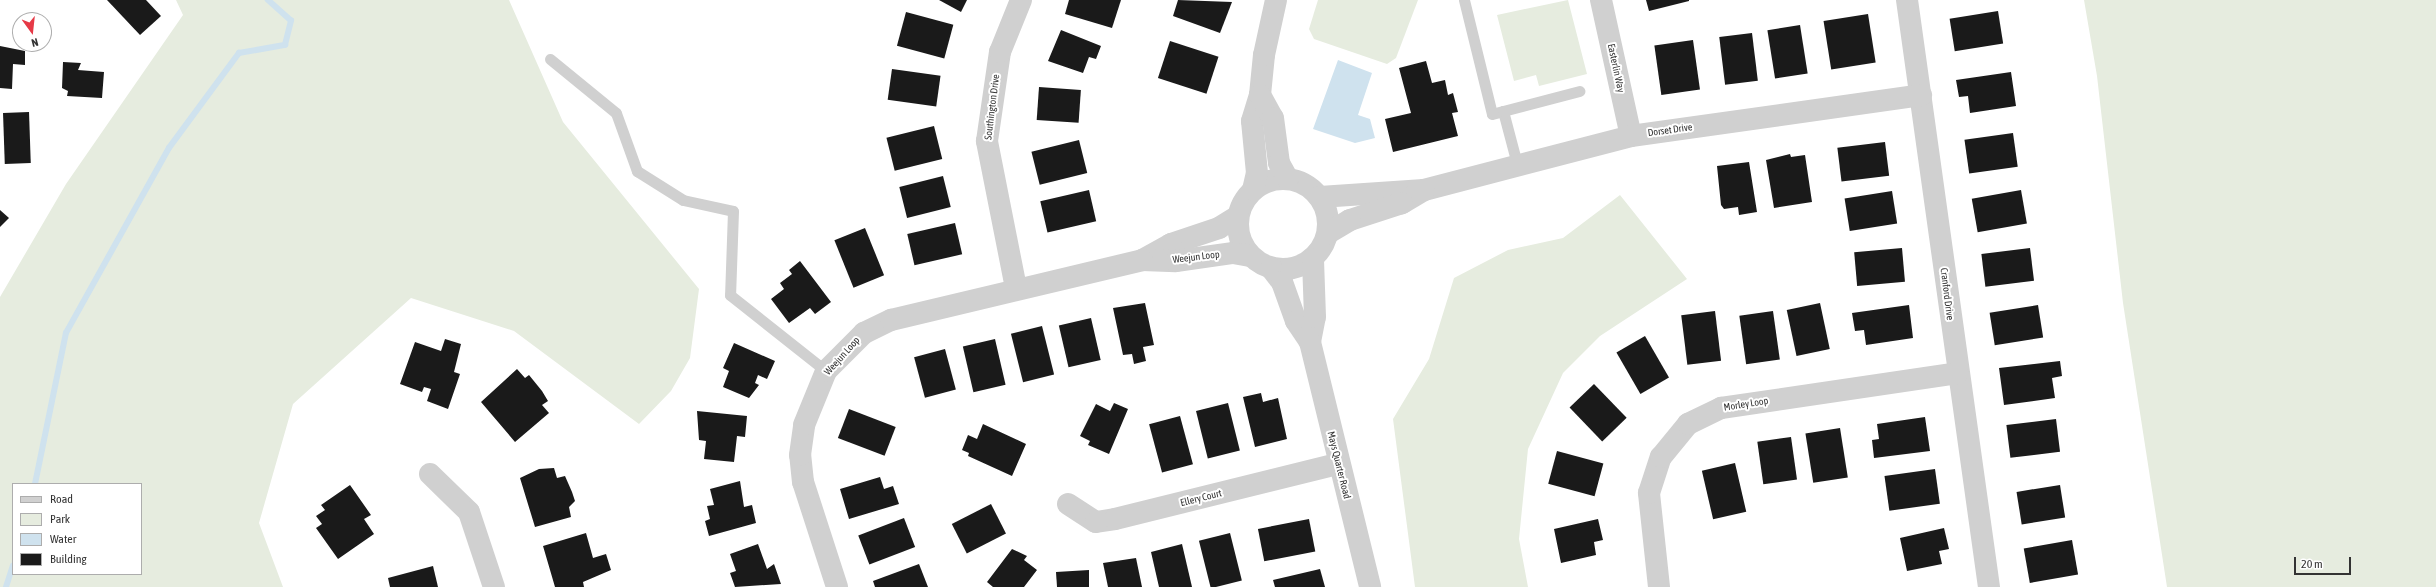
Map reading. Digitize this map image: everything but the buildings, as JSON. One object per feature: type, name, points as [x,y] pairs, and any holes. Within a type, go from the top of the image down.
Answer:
[{"type":"street","name":"Southington Drive","points":[[1016,288],[987,141],[1000,52],[1021,0]]},
{"type":"street","points":[[1238,216],[1253,190],[1257,173],[1252,121],[1260,95],[1264,55],[1276,0]]},
{"type":"street","name":"Easterlin Way","points":[[1601,0],[1630,136]]},
{"type":"street","name":"Cranford Drive","points":[[1907,0],[1921,95],[1957,372],[1989,587]]},
{"type":"street","points":[[1260,95],[1273,118],[1279,163],[1288,179]]},
{"type":"street","name":"Dorset Drive","points":[[1320,197],[1424,190],[1517,164],[1630,136],[1921,95]]},
{"type":"street","points":[[1253,190],[1275,179],[1288,179],[1311,188],[1320,197],[1329,220],[1328,233],[1313,259],[1300,267],[1271,268]]},
{"type":"street","name":"Dorset Drive","points":[[1328,233],[1350,220],[1402,203],[1424,190]]},
{"type":"street","name":"Weejun Loop","points":[[1142,260],[1171,244],[1219,228],[1238,216]]},
{"type":"street","name":"Mays Quarter Road","points":[[1238,216],[1239,238],[1250,256],[1271,268],[1282,282],[1296,321],[1310,342],[1338,464],[1370,587]]},
{"type":"street","name":"Weejun Loop","points":[[837,587],[803,482],[800,455],[804,425],[826,371],[864,333],[891,320],[1016,288],[1142,260],[1176,261],[1233,253],[1250,256]]},
{"type":"street","name":"Mays Quarter Road","points":[[1310,342],[1315,317],[1313,259]]},
{"type":"street","name":"Morley Loop","points":[[1659,587],[1649,493],[1661,457],[1688,424],[1721,408],[1957,372]]},
{"type":"street","name":"Ellery Court","points":[[1068,504],[1096,522],[1115,519],[1338,464]]},
{"type":"street","points":[[430,474],[469,512],[494,587]]},
{"type":"lane","points":[[1464,0],[1492,114],[1579,91]]},
{"type":"lane","points":[[550,59],[616,113],[638,171],[683,200],[733,211],[730,295],[826,371]]},
{"type":"lane","points":[[1503,111],[1517,164]]},
{"type":"green space","points":[[176,0],[509,0],[563,122],[699,289],[690,358],[671,391],[639,424],[514,331],[411,298],[293,404],[259,523],[283,587],[0,587],[0,297],[66,184],[183,15]]},
{"type":"green space","points":[[1318,0],[1418,0],[1396,58],[1387,64],[1314,39],[1309,29]]},
{"type":"green space","points":[[1568,0],[1587,74],[1539,86],[1536,75],[1514,81],[1497,15]]},
{"type":"green space","points":[[2084,0],[2436,0],[2436,587],[2167,587],[2123,303],[2097,76]]},
{"type":"green space","points":[[1620,195],[1687,279],[1600,336],[1563,373],[1528,449],[1519,539],[1528,587],[1415,587],[1393,419],[1429,359],[1454,278],[1508,250],[1563,238]]},
{"type":"water","points":[[1338,60],[1372,73],[1358,115],[1370,119],[1375,138],[1355,143],[1313,129]]},
{"type":"waterway","points":[[35,483],[66,333],[169,148],[239,53],[285,45],[291,21],[268,0]]},
{"type":"waterway","points":[[6,587],[12,569]]}]
